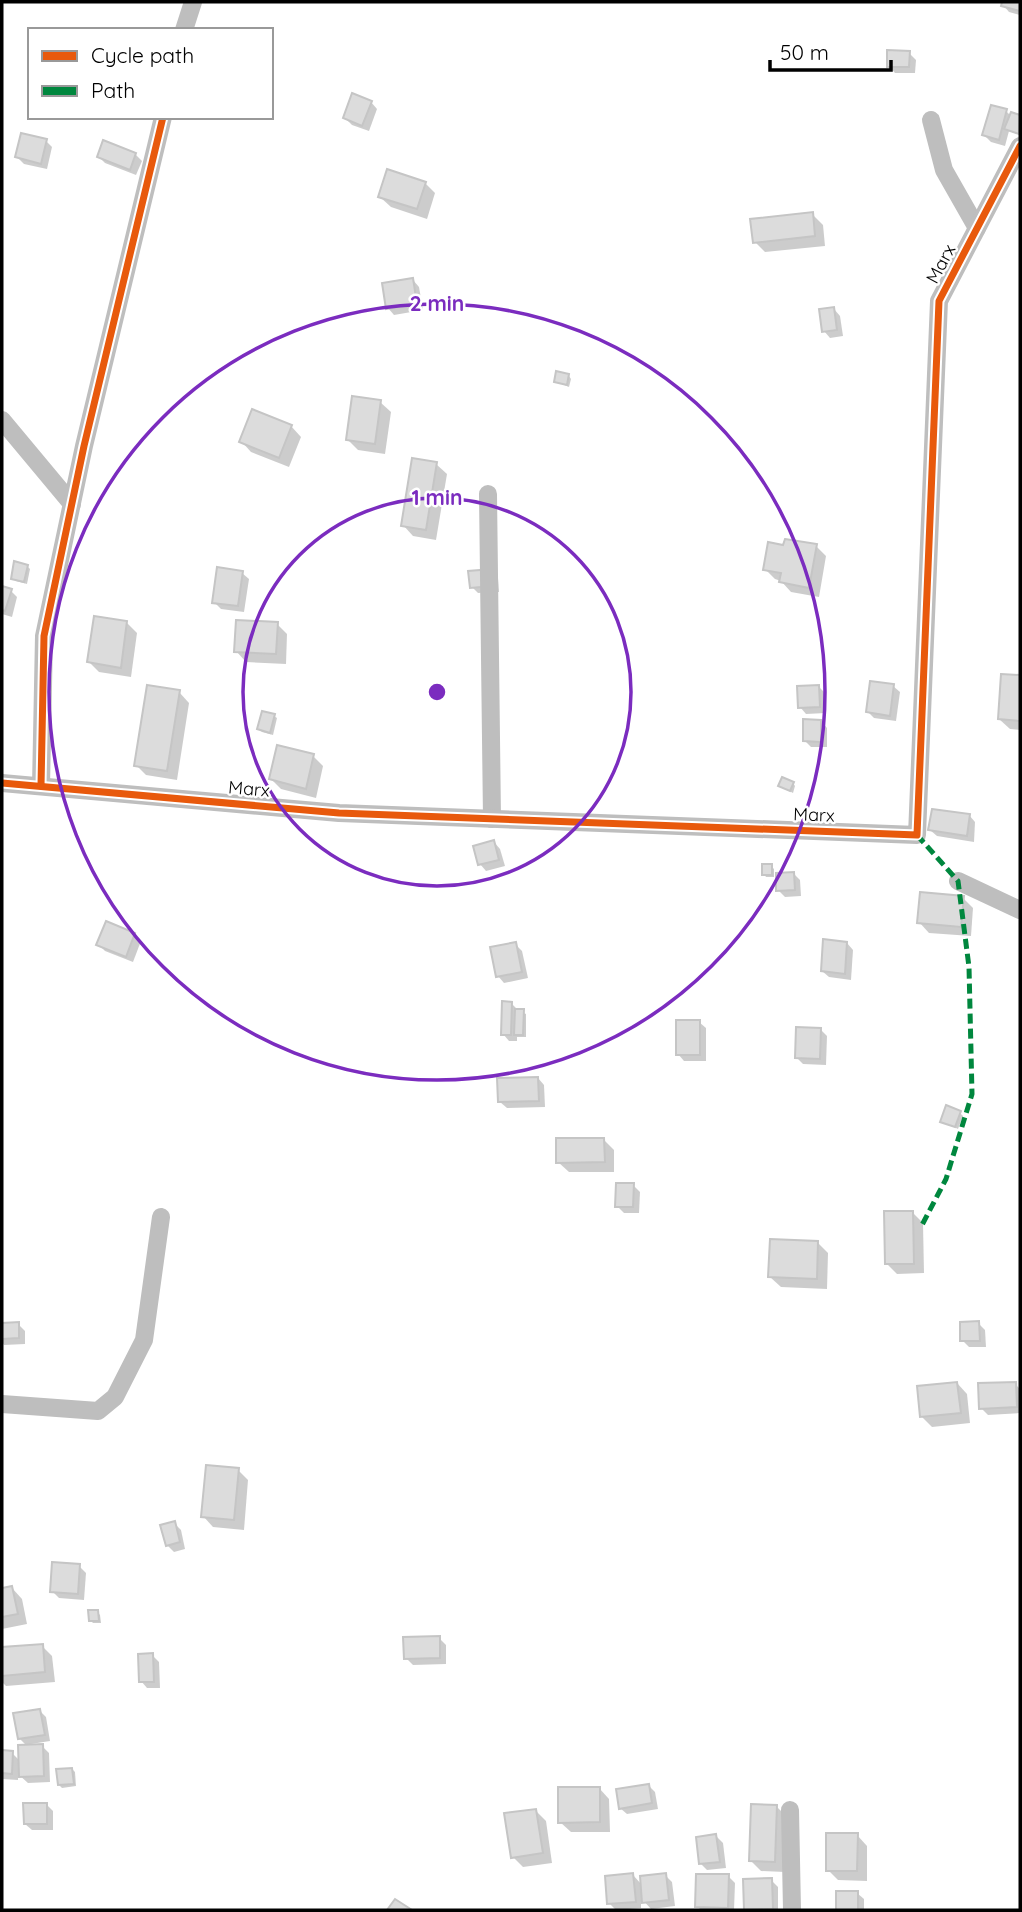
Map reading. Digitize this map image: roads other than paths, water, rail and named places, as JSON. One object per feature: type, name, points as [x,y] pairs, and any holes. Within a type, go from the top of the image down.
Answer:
[{"type":"street","points":[[185,28],[193,2]]},
{"type":"street","points":[[41,786],[44,636],[163,119]]},
{"type":"street","points":[[931,120],[944,170],[977,228]]},
{"type":"street","name":"Marx","points":[[2,783],[339,813],[917,835],[939,301],[1020,146]]},
{"type":"street","points":[[2,421],[72,505]]},
{"type":"street","points":[[488,494],[492,819]]},
{"type":"street","points":[[958,881],[1020,910]]},
{"type":"street","points":[[2,1404],[98,1412],[116,1397],[144,1340],[160,1217]]},
{"type":"street","points":[[790,1810],[792,1910]]}]
